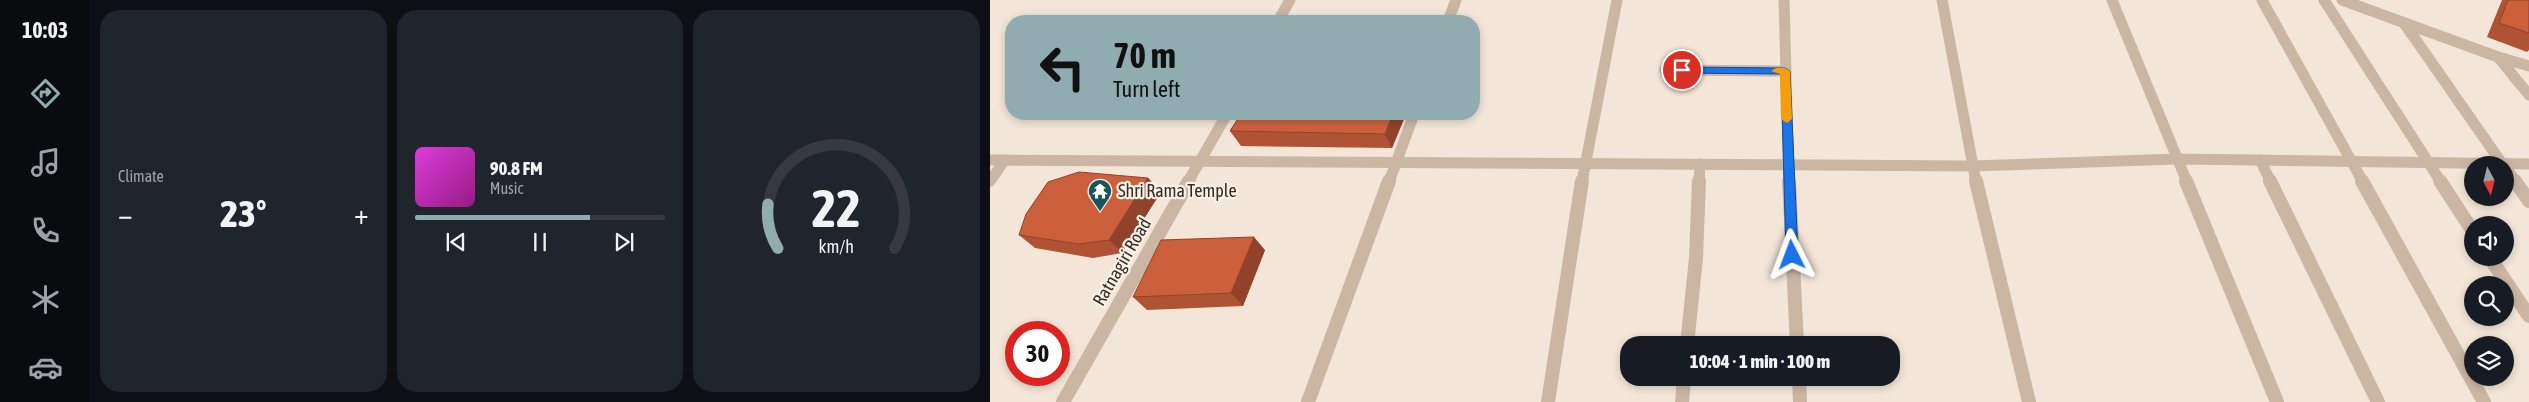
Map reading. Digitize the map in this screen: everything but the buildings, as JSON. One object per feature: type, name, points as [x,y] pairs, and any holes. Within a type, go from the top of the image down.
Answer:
[{"type":"street","points":[[1281,15],[1290,0]]},
{"type":"street","points":[[1450,15],[1456,0]]},
{"type":"street","points":[[1548,402],[1585,164],[1617,0]]},
{"type":"street","points":[[1784,0],[1788,165],[1797,336]]},
{"type":"street","points":[[1942,0],[1972,166],[2029,402]]},
{"type":"street","points":[[2112,0],[2277,402]]},
{"type":"street","points":[[2262,0],[2484,402]]},
{"type":"street","points":[[2324,0],[2464,218]]},
{"type":"street","points":[[2342,0],[2498,57],[2529,66]]},
{"type":"street","points":[[2404,23],[2498,156]]},
{"type":"street","points":[[2498,57],[2529,94]]},
{"type":"street","points":[[1665,70],[1785,71]]},
{"type":"street","name":"Ratnagiri Road","points":[[1063,402],[1224,120]]},
{"type":"street","points":[[1308,402],[1412,120]]},
{"type":"street","points":[[990,160],[1972,166],[2176,159],[2464,163]]},
{"type":"street","points":[[990,181],[1005,160]]},
{"type":"street","points":[[2260,160],[2378,402]]},
{"type":"street","points":[[1688,336],[1696,258],[1700,164]]},
{"type":"street","points":[[2514,165],[2529,164]]},
{"type":"street","points":[[2514,179],[2529,201]]},
{"type":"street","points":[[2495,266],[2529,316]]},
{"type":"street","points":[[1682,402],[1683,386]]},
{"type":"street","points":[[1799,386],[1800,402]]},
{"type":"slow traffic","points":[[1776,71],[1785,71],[1787,119]]},
{"type":"place","name":"Shri Rama Temple","points":[[1100,212]]},
{"type":"route","points":[[1682,70],[1785,71],[1792,255]]}]
